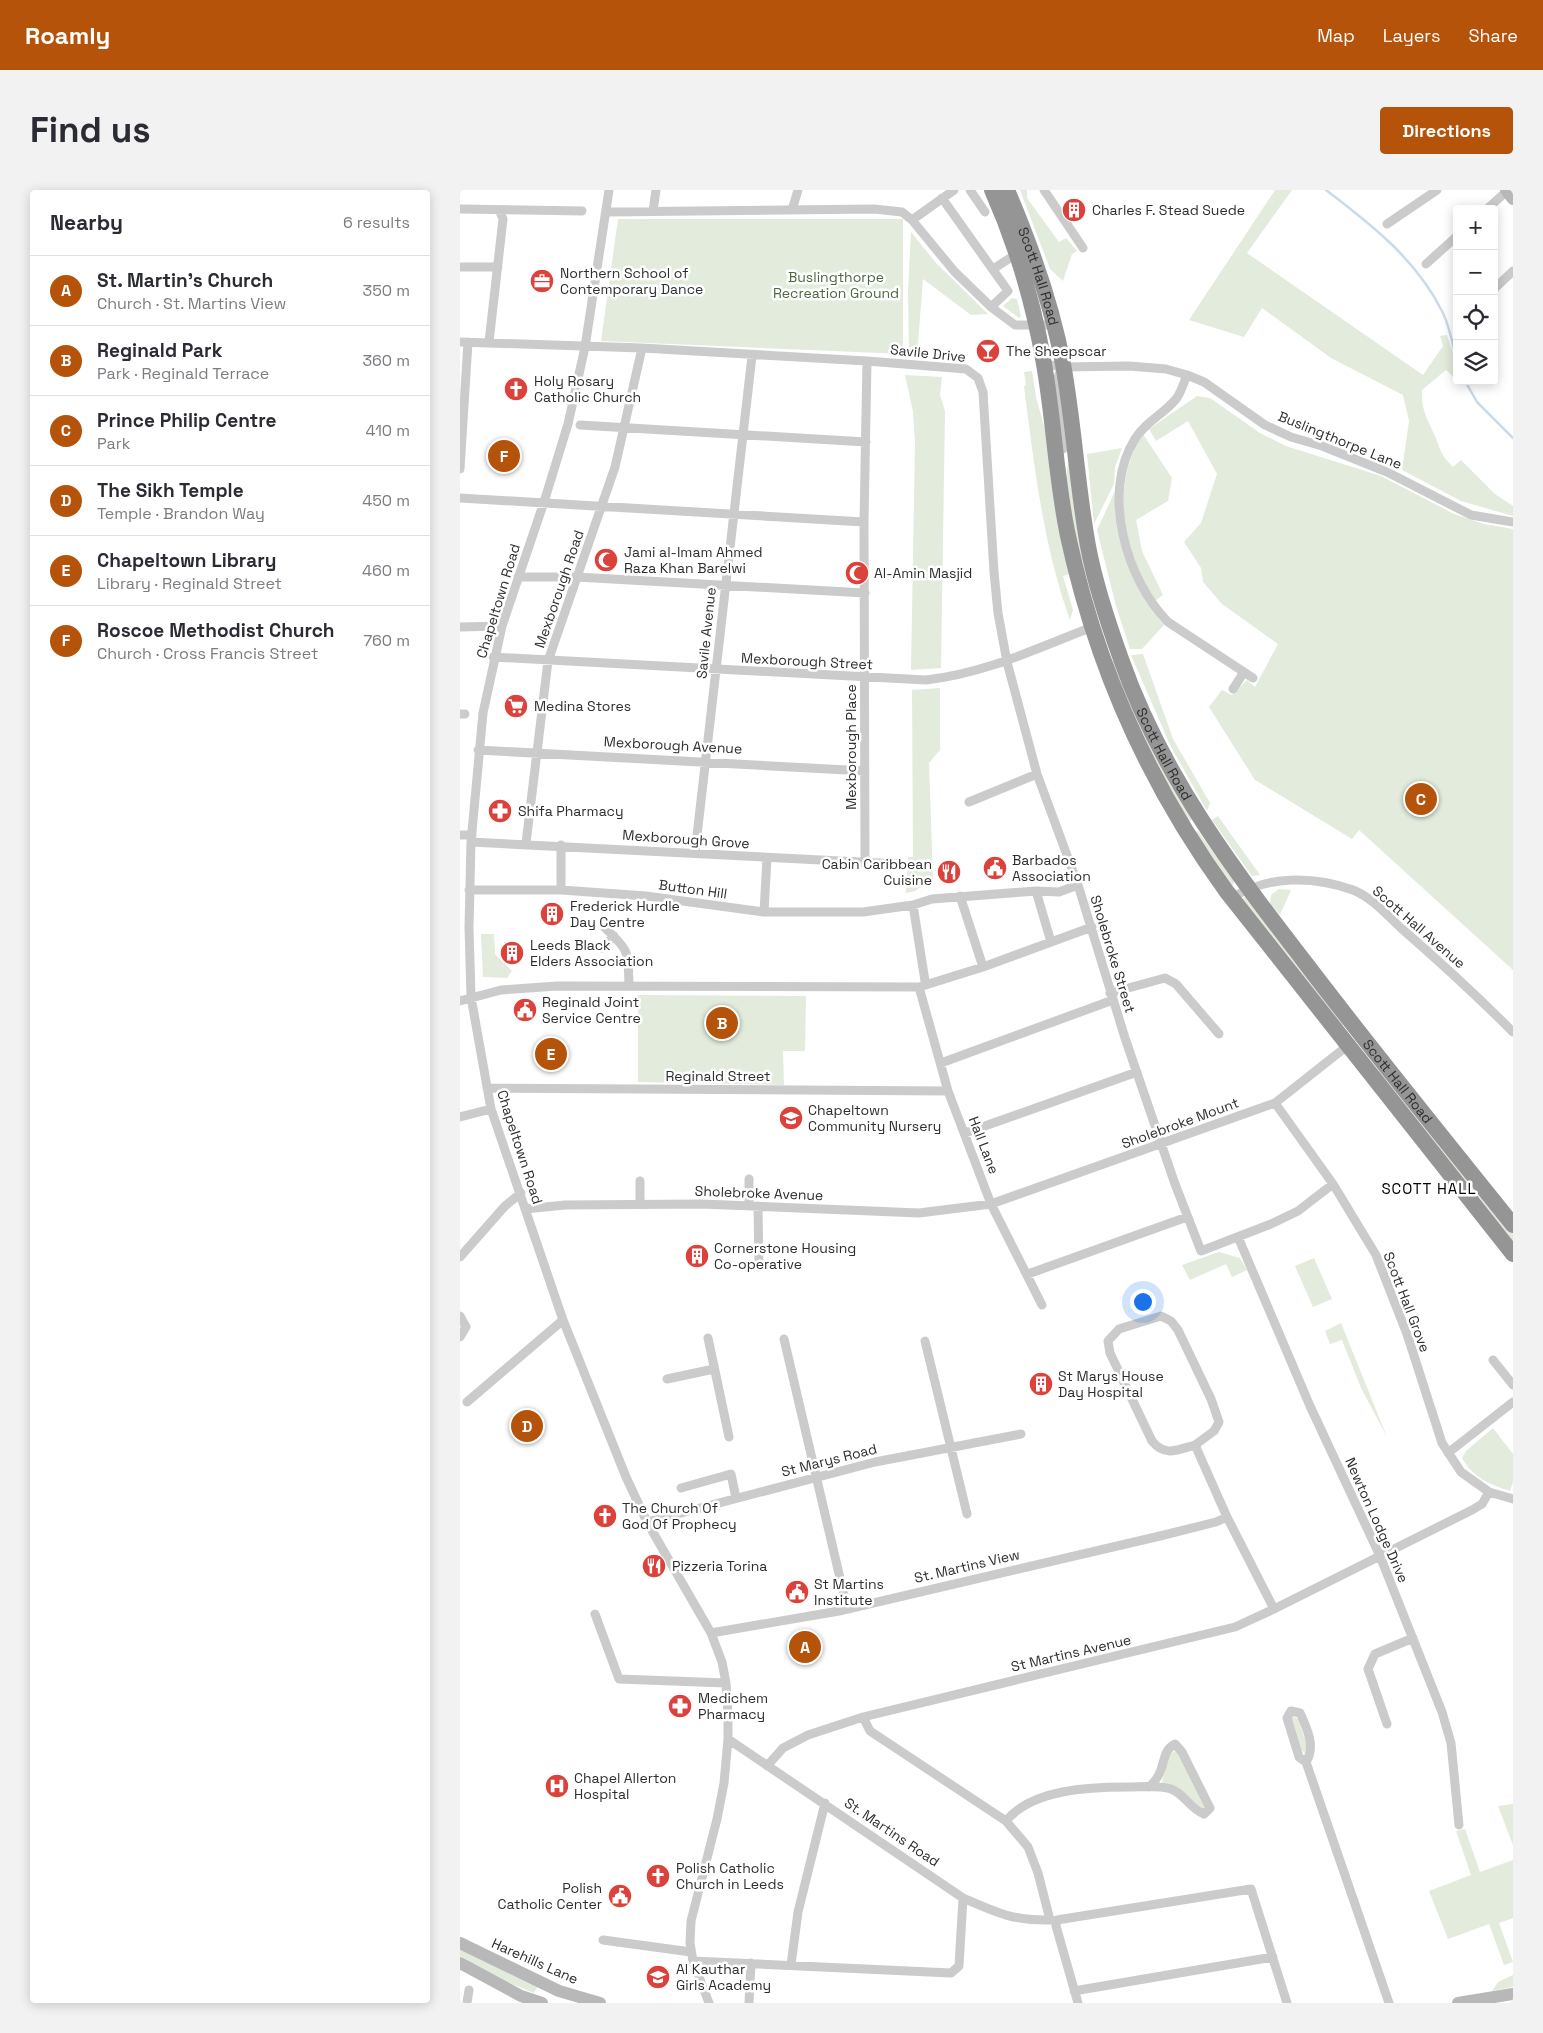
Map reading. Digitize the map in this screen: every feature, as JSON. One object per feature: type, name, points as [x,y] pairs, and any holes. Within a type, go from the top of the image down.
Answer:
[{"type":"highway","name":"Scott Hall Road","points":[[992,190],[1022,250],[1054,325],[1063,367],[1088,547],[1130,685],[1167,763],[1190,804],[1247,888],[1355,1041],[1513,1254]]},
{"type":"highway","name":"Scott Hall Road","points":[[1007,190],[1022,250],[1035,326],[1044,364],[1058,475],[1068,534],[1092,627],[1128,725],[1148,766],[1198,853],[1232,898],[1513,1224]]},
{"type":"main road","name":"Harehills Lane","points":[[460,1943],[559,1992],[600,2003]]},
{"type":"main road","points":[[460,1963],[521,1996],[542,2003]]},
{"type":"main road","points":[[559,1992],[566,1999],[576,2003]]},
{"type":"main road","points":[[1458,2003],[1513,1994]]},
{"type":"street","name":"Chapeltown Road","points":[[609,190],[575,425],[544,502],[493,657],[478,750],[471,838],[469,890],[471,997],[491,1109],[564,1320],[619,1462],[647,1522],[711,1633],[717,1646],[726,1683],[728,1739],[717,1819],[691,1921],[692,1956],[709,2003]]},
{"type":"street","points":[[653,211],[656,190]]},
{"type":"street","points":[[792,210],[798,190]]},
{"type":"street","points":[[912,220],[954,190]]},
{"type":"street","points":[[970,190],[985,212]]},
{"type":"street","points":[[1044,190],[1083,248]]},
{"type":"street","points":[[1387,224],[1437,190]]},
{"type":"street","points":[[1492,205],[1509,193]]},
{"type":"street","points":[[942,198],[1008,291],[991,307]]},
{"type":"street","points":[[460,209],[582,211]]},
{"type":"street","points":[[606,212],[874,209],[902,212],[912,220],[954,270],[991,307],[1016,325],[1054,325]]},
{"type":"street","points":[[489,342],[502,219],[499,210]]},
{"type":"street","points":[[1426,264],[1453,240]]},
{"type":"street","points":[[993,269],[1022,250]]},
{"type":"street","points":[[460,267],[498,267]]},
{"type":"street","points":[[1498,285],[1513,270]]},
{"type":"street","points":[[460,470],[464,342]]},
{"type":"street","name":"Savile Drive","points":[[464,342],[642,348],[752,356],[866,361],[966,369],[973,373],[982,384],[994,572],[998,614],[1007,662]]},
{"type":"street","name":"Mexborough Road","points":[[526,843],[548,661],[602,507],[625,428],[642,348]]},
{"type":"street","name":"Savile Avenue","points":[[695,853],[752,356]]},
{"type":"street","name":"Mexborough Place","points":[[865,863],[864,522],[866,361]]},
{"type":"street","name":"Buslingthorpe Lane","points":[[1044,364],[1063,367],[1129,366],[1166,369],[1187,375],[1204,382],[1265,425],[1291,437],[1322,446],[1386,472],[1471,514],[1513,522]]},
{"type":"street","name":"Scott Hall Road","points":[[1058,475],[1063,450],[1057,389],[1058,375],[1063,367]]},
{"type":"street","points":[[1187,375],[1177,398],[1143,428],[1125,457],[1120,480],[1123,528],[1133,566],[1153,605],[1168,622],[1254,678]]},
{"type":"street","points":[[575,425],[866,442]]},
{"type":"street","points":[[460,498],[864,522]]},
{"type":"street","points":[[518,577],[576,577],[865,593]]},
{"type":"street","name":"Mexborough Street","points":[[493,657],[926,680],[956,677],[1007,662],[1109,621]]},
{"type":"street","points":[[460,627],[502,626]]},
{"type":"street","name":"Sholebroke Street","points":[[1007,662],[1037,774],[1092,926],[1112,997],[1187,1217],[1201,1251],[1238,1237]]},
{"type":"street","points":[[1233,689],[1244,672]]},
{"type":"street","name":"Mexborough Avenue","points":[[478,750],[865,771]]},
{"type":"street","points":[[969,802],[1037,774]]},
{"type":"street","name":"Mexborough Grove","points":[[460,835],[471,838],[526,843],[899,864]]},
{"type":"street","points":[[561,845],[561,890]]},
{"type":"street","points":[[764,912],[767,858]]},
{"type":"street","name":"Scott Hall Avenue","points":[[1232,898],[1247,888],[1278,881],[1317,881],[1354,891],[1374,904],[1424,947],[1513,1032]]},
{"type":"street","name":"Button Hill","points":[[469,890],[561,890],[646,896],[764,912],[864,912],[913,905],[932,898],[1036,891],[1059,892],[1078,886]]},
{"type":"street","points":[[1036,891],[1051,942]]},
{"type":"street","points":[[960,896],[983,967]]},
{"type":"street","name":"Hall Lane","points":[[913,905],[923,985],[948,1091],[991,1204],[1042,1305]]},
{"type":"street","points":[[460,1001],[508,990],[629,986],[923,985],[983,967],[1092,926]]},
{"type":"street","points":[[605,928],[628,953],[629,986]]},
{"type":"street","points":[[602,948],[614,936]]},
{"type":"street","points":[[941,1064],[1165,978],[1176,984],[1219,1034]]},
{"type":"street","name":"Sholebroke Mount","points":[[991,1204],[1275,1103],[1355,1041]]},
{"type":"street","points":[[965,1133],[1137,1072]]},
{"type":"street","name":"Reginald Street","points":[[487,1088],[948,1091]]},
{"type":"street","name":"Scott Hall Grove","points":[[1275,1103],[1333,1184],[1376,1255],[1407,1334],[1442,1443],[1448,1453],[1461,1472],[1489,1492],[1513,1499]]},
{"type":"street","points":[[460,1117],[491,1109]]},
{"type":"street","points":[[749,1179],[754,1206],[759,1267]]},
{"type":"street","points":[[640,1181],[640,1204]]},
{"type":"street","points":[[1238,1237],[1298,1211],[1333,1184]]},
{"type":"street","points":[[460,1257],[505,1206],[520,1193]]},
{"type":"street","name":"Sholebroke Avenue","points":[[525,1209],[565,1204],[640,1204],[754,1206],[919,1213],[991,1204]]},
{"type":"street","points":[[1028,1274],[1187,1217]]},
{"type":"street","name":"Newton Lodge Drive","points":[[1238,1237],[1310,1406],[1380,1556],[1442,1712],[1451,1743],[1459,1825]]},
{"type":"street","points":[[460,1316],[466,1327],[460,1338]]},
{"type":"street","points":[[1160,1316],[1171,1321],[1178,1330],[1211,1399],[1219,1422],[1214,1431],[1194,1445],[1166,1451],[1159,1449],[1152,1441],[1110,1353],[1108,1341],[1119,1329],[1160,1316]]},
{"type":"street","points":[[467,1402],[564,1320]]},
{"type":"street","points":[[708,1338],[729,1437]]},
{"type":"street","points":[[784,1339],[847,1608]]},
{"type":"street","points":[[925,1340],[967,1514]]},
{"type":"street","points":[[1493,1360],[1513,1385]]},
{"type":"street","points":[[667,1379],[714,1369]]},
{"type":"street","points":[[1448,1453],[1513,1402]]},
{"type":"street","name":"St Marys Road","points":[[647,1522],[875,1462],[1020,1434]]},
{"type":"street","points":[[1194,1445],[1227,1517],[1274,1610]]},
{"type":"street","points":[[681,1488],[731,1474],[736,1498]]},
{"type":"street","name":"St Martins Avenue","points":[[767,1766],[783,1748],[808,1735],[864,1717],[1235,1627],[1274,1610],[1472,1510],[1482,1504],[1489,1492]]},
{"type":"street","name":"St. Martins View","points":[[711,1633],[847,1608],[1160,1536],[1216,1522],[1227,1517]]},
{"type":"street","points":[[595,1614],[619,1679],[726,1683]]},
{"type":"street","points":[[1387,1724],[1368,1669],[1375,1654],[1414,1638]]},
{"type":"street","points":[[1306,1762],[1311,1754],[1312,1746],[1300,1713],[1291,1710],[1287,1716],[1299,1757],[1306,1762],[1389,2003]]},
{"type":"street","points":[[864,1717],[870,1731],[1006,1821],[1028,1848],[1058,1934],[1078,2003]]},
{"type":"street","name":"St. Martins Road","points":[[728,1739],[963,1898],[998,1914],[1025,1921],[1053,1920],[1251,1889],[1273,1957]]},
{"type":"street","points":[[1006,1821],[1014,1811],[1062,1792],[1084,1788],[1149,1787],[1177,1792],[1198,1812],[1204,1814],[1210,1808],[1182,1752],[1175,1744],[1168,1748],[1165,1754],[1163,1770],[1157,1780],[1149,1787]]},
{"type":"street","points":[[792,1965],[798,1912],[825,1804]]},
{"type":"street","points":[[603,1940],[692,1956],[751,1963],[951,1973],[959,1966],[963,1898]]},
{"type":"street","points":[[1074,1991],[1273,1957],[1287,2003]]},
{"type":"street","points":[[749,2003],[751,1963]]},
{"type":"street","points":[[467,2003],[469,1990]]},
{"type":"street","points":[[701,2003],[704,1992]]},
{"type":"green space","points":[[1020,190],[1027,190],[1027,198],[1059,242],[1066,238],[1077,251],[1072,254],[1063,281],[1050,269]]},
{"type":"green space","points":[[1275,190],[1292,190],[1247,253],[1423,375],[1443,346],[1440,336],[1447,335],[1453,353],[1453,376],[1446,370],[1422,390],[1422,403],[1425,414],[1442,453],[1449,463],[1453,467],[1461,460],[1495,494],[1513,506],[1513,516],[1461,501],[1402,470],[1409,421],[1403,395],[1331,358],[1262,308],[1244,337],[1189,320]]},
{"type":"green space","name":"Buslingthorpe Recreation Ground","points":[[618,219],[903,219],[903,354],[601,341]]},
{"type":"green space","points":[[911,232],[937,264],[988,314],[971,315],[923,279],[917,356],[909,355],[908,292]]},
{"type":"green space","points":[[1012,298],[1017,299],[1021,316],[1019,318],[1003,306]]},
{"type":"green space","points":[[1032,371],[1036,397],[1051,451],[1071,574],[1063,576],[1073,610],[1070,620],[1046,534],[1036,475],[1024,386],[1026,385],[1024,372]]},
{"type":"green space","points":[[905,375],[942,377],[940,395],[945,411],[941,668],[911,670],[915,443],[913,412]]},
{"type":"green space","points":[[1197,396],[1210,398],[1260,433],[1286,446],[1381,476],[1454,514],[1484,524],[1513,529],[1513,970],[1359,830],[1352,839],[1255,780],[1209,707],[1222,690],[1232,695],[1247,680],[1255,687],[1278,644],[1222,604],[1203,582],[1201,568],[1184,542],[1201,523],[1217,474],[1188,421],[1156,441],[1149,429]]},
{"type":"green space","points":[[1143,434],[1172,478],[1168,501],[1136,520],[1142,551],[1163,595],[1155,601],[1135,561],[1125,518],[1126,475],[1132,454]]},
{"type":"green space","points":[[1122,448],[1115,467],[1114,484],[1094,524],[1087,454]]},
{"type":"green space","points":[[1069,458],[1097,613],[1077,546],[1066,478]]},
{"type":"green space","points":[[1115,491],[1119,528],[1128,563],[1142,595],[1164,625],[1142,649],[1130,649],[1116,606],[1097,530]]},
{"type":"green space","points":[[1143,654],[1173,739],[1210,803],[1207,811],[1170,745],[1131,655]]},
{"type":"green space","points":[[1116,661],[1192,819],[1190,822],[1153,762],[1110,663]]},
{"type":"green space","points":[[940,688],[940,750],[929,763],[933,879],[915,891],[906,893],[908,857],[913,857],[912,690]]},
{"type":"green space","points":[[1218,816],[1260,875],[1252,876],[1212,820]]},
{"type":"green space","points":[[1198,831],[1234,881],[1233,886],[1195,832]]},
{"type":"green space","points":[[1279,889],[1291,890],[1280,915],[1270,903],[1271,895]]},
{"type":"green space","points":[[1246,896],[1345,1023],[1341,1026],[1242,899]]},
{"type":"green space","points":[[481,934],[494,934],[495,954],[512,971],[507,978],[483,977]]},
{"type":"green space","points":[[638,995],[806,996],[805,1051],[783,1051],[784,1085],[638,1082]]},
{"type":"green space","points":[[1382,1068],[1513,1234],[1513,1244],[1378,1071]]},
{"type":"green space","points":[[1219,1252],[1240,1258],[1247,1270],[1232,1277],[1226,1264],[1190,1280],[1182,1265]]},
{"type":"green space","points":[[1314,1258],[1332,1299],[1313,1307],[1295,1266]]},
{"type":"green space","points":[[1341,1323],[1387,1437],[1361,1388],[1342,1340],[1330,1344],[1325,1331]]},
{"type":"green space","points":[[1493,1428],[1513,1454],[1513,1482],[1510,1491],[1496,1486],[1477,1475],[1466,1465],[1462,1458],[1466,1451]]},
{"type":"green space","points":[[1294,1717],[1298,1719],[1307,1745],[1305,1753],[1301,1750],[1291,1719]]},
{"type":"green space","points":[[1177,1750],[1206,1809],[1201,1809],[1162,1782],[1169,1755]]},
{"type":"green space","points":[[1513,1804],[1513,1845],[1498,1806]]},
{"type":"green space","points":[[1465,1829],[1480,1872],[1513,1860],[1513,1918],[1499,1923],[1513,1962],[1504,1965],[1489,1924],[1448,1939],[1429,1891],[1471,1875],[1456,1831]]},
{"type":"green space","points":[[460,1948],[538,1986],[534,1993],[504,1981],[460,1956]]},
{"type":"green space","points":[[1513,1975],[1513,1987],[1492,1991],[1498,1982]]},
{"type":"waterway","points":[[1326,190],[1376,230],[1407,260],[1420,276],[1443,313],[1453,346]]},
{"type":"waterway","points":[[1467,385],[1477,402],[1513,438]]},
{"type":"place","name":"Charles F. Stead Suede","points":[[1074,210]]},
{"type":"place","name":"Northern School of Contemporary Dance","points":[[542,281]]},
{"type":"place","name":"The Sheepscar","points":[[988,351]]},
{"type":"place","name":"Holy Rosary Catholic Church","points":[[516,389]]},
{"type":"place","name":"Roscoe Methodist Church","points":[[504,456]]},
{"type":"place","name":"Jami al-Imam Ahmed Raza Khan Barelwi","points":[[606,560]]},
{"type":"place","name":"Al-Amin Masjid","points":[[857,573]]},
{"type":"place","name":"Medina Stores","points":[[516,706]]},
{"type":"place","name":"Prince Philip Centre","points":[[1421,799]]},
{"type":"place","name":"Shifa Pharmacy","points":[[500,811]]},
{"type":"place","name":"Barbados Association","points":[[995,868]]},
{"type":"place","name":"Cabin Caribbean Cuisine","points":[[949,872]]},
{"type":"place","name":"Frederick Hurdle Day Centre","points":[[552,914]]},
{"type":"place","name":"Leeds Black Elders Association","points":[[512,953]]},
{"type":"place","name":"Reginald Joint Service Centre","points":[[525,1010]]},
{"type":"place","name":"Reginald Park","points":[[722,1023]]},
{"type":"place","name":"Chapeltown Library","points":[[551,1054]]},
{"type":"place","name":"Chapeltown Community Nursery","points":[[791,1118]]},
{"type":"place","name":"Cornerstone Housing Co-operative","points":[[697,1256]]},
{"type":"place","name":"St Marys House Day Hospital","points":[[1041,1384]]},
{"type":"place","name":"The Sikh Temple","points":[[527,1426]]},
{"type":"place","name":"The Church Of God Of Prophecy","points":[[605,1516]]},
{"type":"place","name":"Pizzeria Torina","points":[[654,1566]]},
{"type":"place","name":"St Martins Institute","points":[[797,1592]]},
{"type":"place","name":"St. Martin's Church","points":[[805,1647]]},
{"type":"place","name":"Medichem Pharmacy","points":[[680,1706]]},
{"type":"place","name":"Chapel Allerton Hospital","points":[[557,1786]]},
{"type":"place","name":"Polish Catholic Church in Leeds","points":[[658,1876]]},
{"type":"place","name":"Polish Catholic Center","points":[[620,1896]]},
{"type":"place","name":"Al Kauthar Girls Academy","points":[[658,1977]]},
{"type":"district","name":"SCOTT HALL","points":[[1429,1189]]}]
